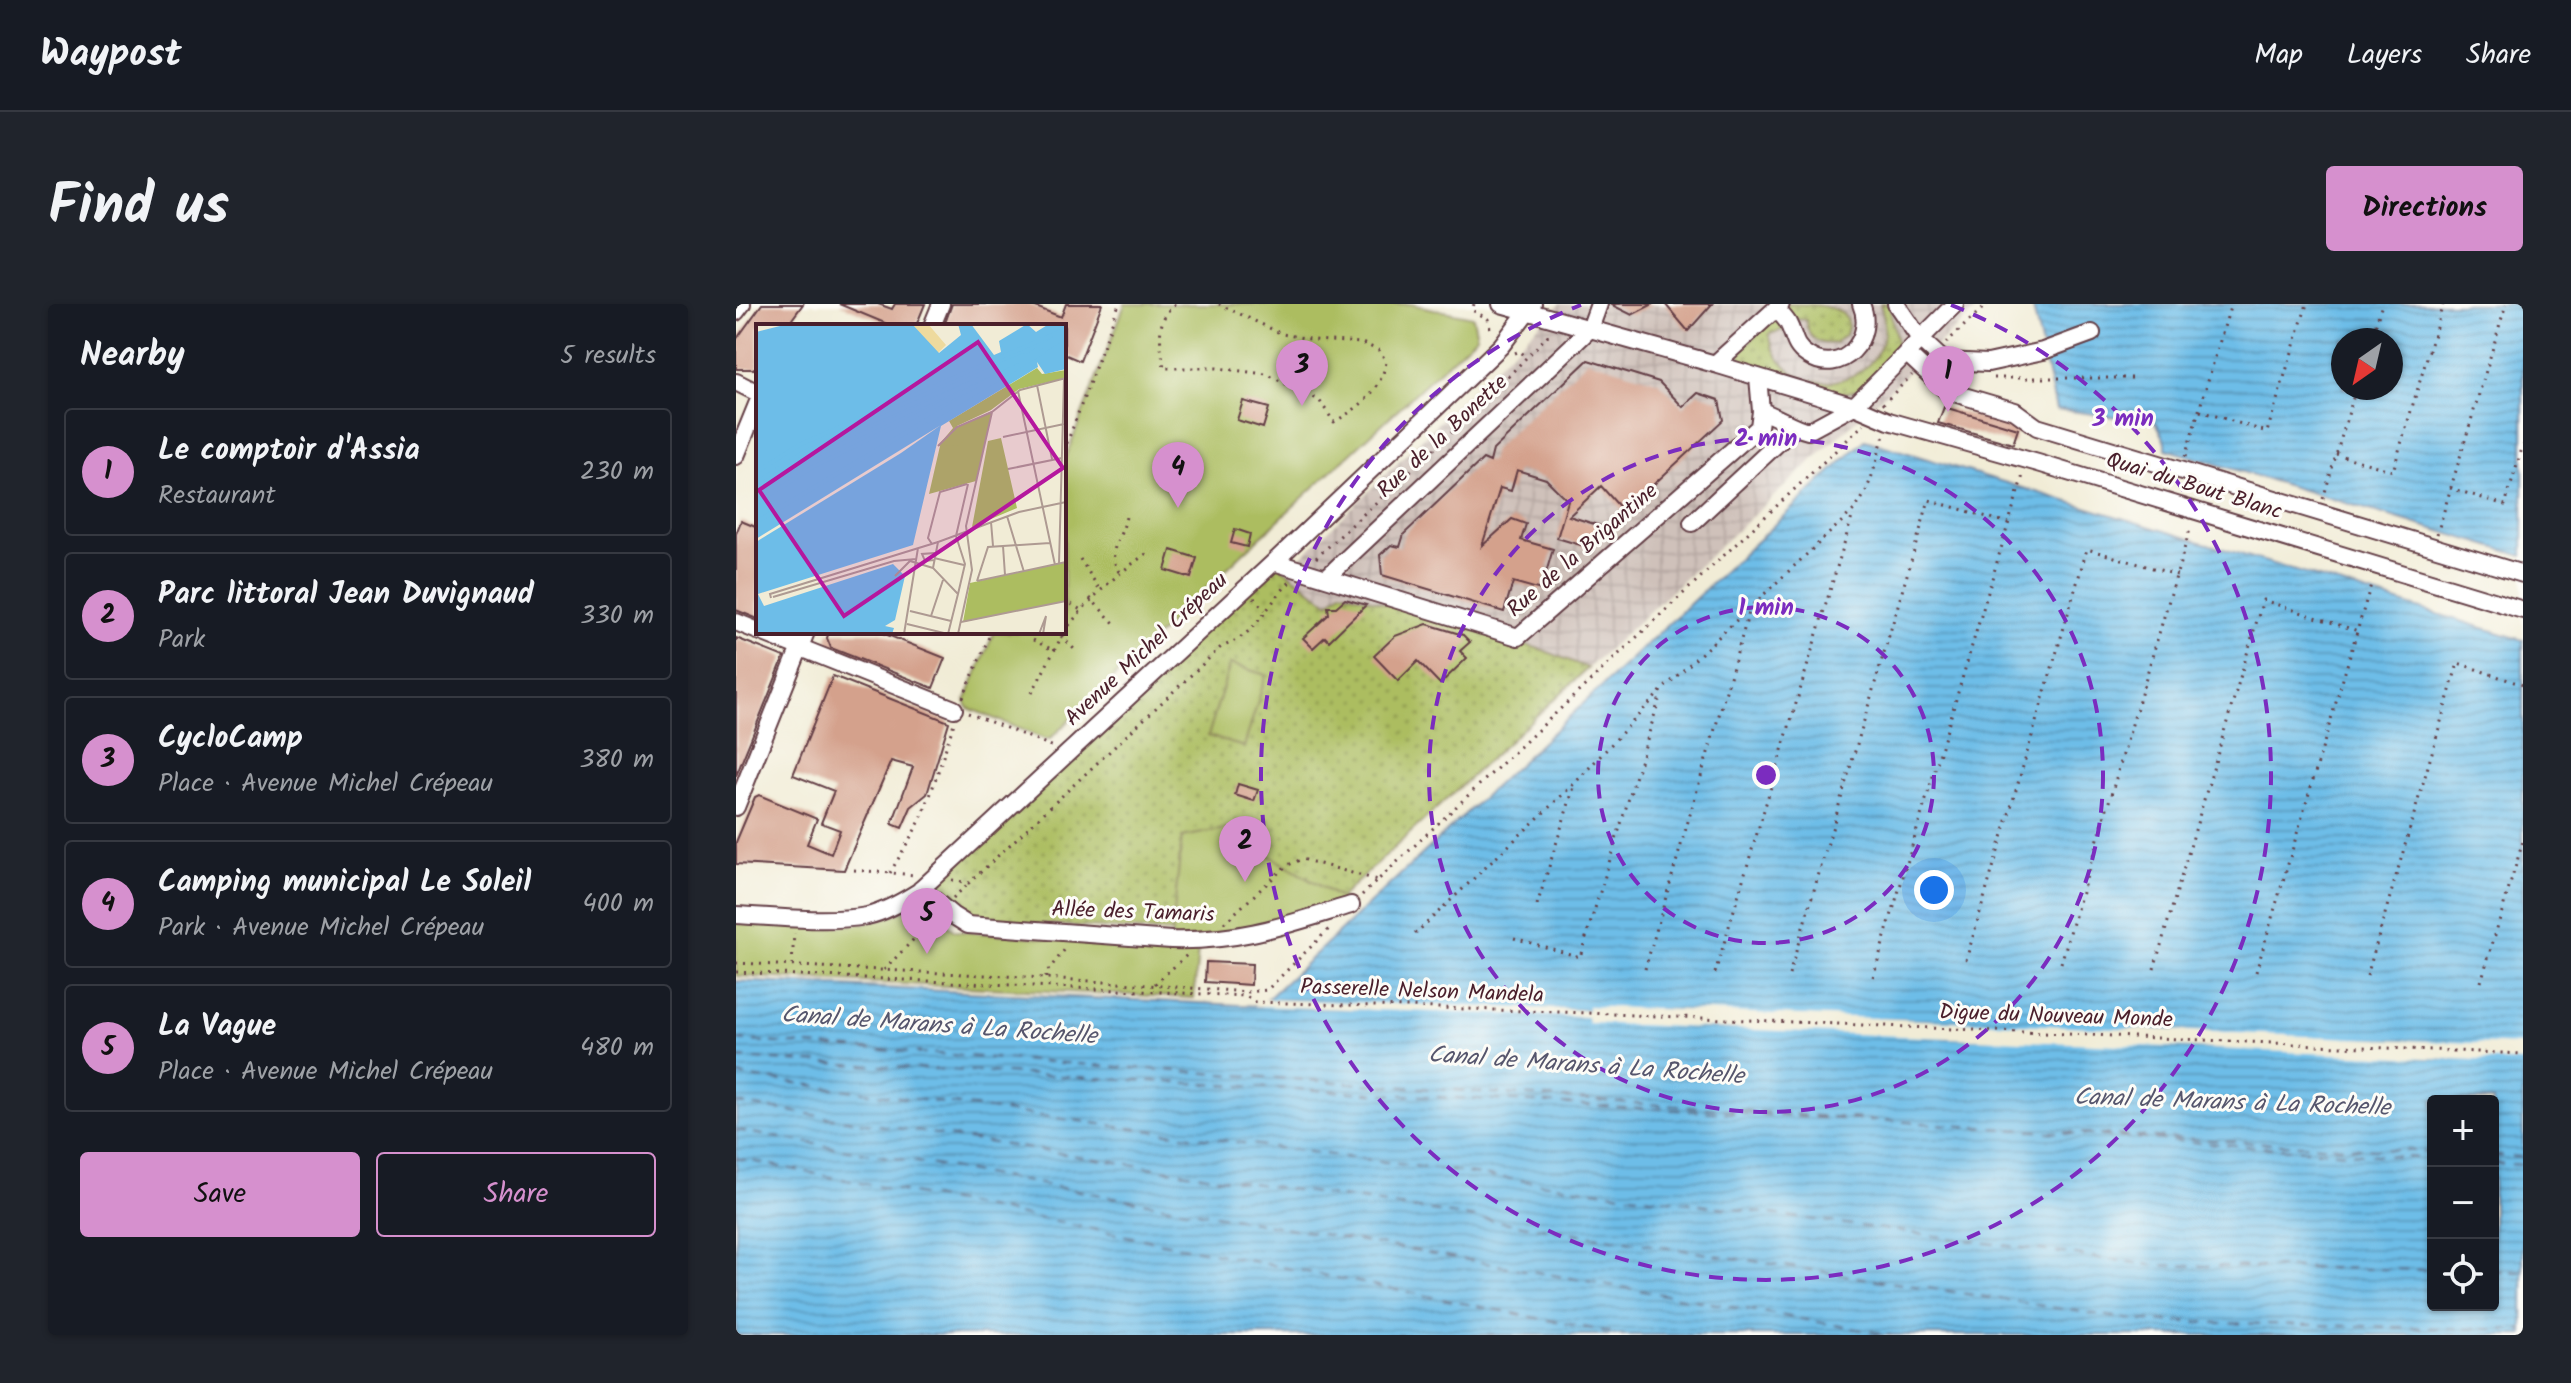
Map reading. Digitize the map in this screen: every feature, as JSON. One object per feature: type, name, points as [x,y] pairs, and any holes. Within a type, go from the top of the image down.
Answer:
[{"type":"street","points":[[736,312],[742,304]]},
{"type":"street","points":[[933,324],[941,304]]},
{"type":"street","name":"Quai du Bout Blanc","points":[[1501,304],[1531,308],[1556,319],[1715,364],[1854,406],[1874,415],[2523,610]]},
{"type":"street","points":[[1590,329],[1599,304]]},
{"type":"street","points":[[1715,364],[1778,306],[1789,324],[1792,340],[1800,350],[1811,358],[1825,362],[1839,360],[1860,345],[1865,333],[1866,316],[1861,304]]},
{"type":"street","points":[[1896,304],[1920,339],[1944,361],[1988,363],[2043,351],[2092,333]]},
{"type":"street","points":[[1758,377],[1761,411],[1781,418],[1794,428],[1808,431],[1854,406],[1955,304]]},
{"type":"street","name":"Avenue Michel Crépeau","points":[[736,915],[868,916],[895,906],[921,889],[1274,562],[1501,346],[1531,308]]},
{"type":"street","name":"Rue de la Bonette","points":[[1326,578],[1590,329]]},
{"type":"street","name":"Quai du Bout Blanc","points":[[1906,353],[1947,391],[2015,411],[2037,427],[2523,574]]},
{"type":"street","points":[[736,382],[756,392]]},
{"type":"street","points":[[736,456],[756,407]]},
{"type":"street","name":"Rue de la Brigantine","points":[[1274,562],[1518,637],[1759,427],[1761,411]]},
{"type":"street","points":[[1692,523],[1794,428]]},
{"type":"street","points":[[736,622],[756,631]]},
{"type":"street","points":[[770,634],[803,640],[956,709]]},
{"type":"street","points":[[736,807],[803,640]]},
{"type":"street","name":"Allée des Tamaris","points":[[921,889],[968,925],[1204,941],[1253,935],[1351,905]]},
{"type":"path","points":[[1066,446],[1119,304]]},
{"type":"path","points":[[1175,304],[1164,317],[1159,331],[1164,368],[1217,368],[1266,374],[1319,400],[1334,422],[1353,411],[1374,391],[1383,377],[1386,362],[1380,351],[1362,343],[1282,334],[1219,304]]},
{"type":"path","points":[[2186,454],[2231,304]]},
{"type":"path","points":[[2200,411],[2267,432],[2307,304]]},
{"type":"path","points":[[2375,328],[2382,304]]},
{"type":"path","points":[[2336,454],[2393,471],[2443,304]]},
{"type":"path","points":[[2439,525],[2506,304]]},
{"type":"path","points":[[884,970],[969,883],[1221,647],[1240,640],[1256,626],[1270,602],[1302,570],[1475,411],[1548,337],[1556,319]]},
{"type":"path","points":[[2014,380],[2138,378]]},
{"type":"path","points":[[2324,497],[2352,400]]},
{"type":"path","points":[[1351,905],[1874,415]]},
{"type":"path","points":[[1415,934],[1575,783],[1662,690],[1854,510],[1861,502],[1871,477],[1885,431]]},
{"type":"path","points":[[2450,488],[2505,505],[2523,445]]},
{"type":"path","points":[[1873,977],[2022,478]]},
{"type":"path","points":[[1789,975],[1929,500],[2008,520]]},
{"type":"path","points":[[1715,973],[1854,510]]},
{"type":"path","points":[[1119,572],[1114,564],[1113,547],[1124,529],[1126,516]]},
{"type":"path","points":[[2061,963],[2190,529]]},
{"type":"path","points":[[1966,960],[2087,549],[2177,575]]},
{"type":"path","points":[[1066,629],[1090,598],[1119,572],[1149,552]]},
{"type":"path","points":[[1080,559],[1100,590]]},
{"type":"path","points":[[2256,972],[2372,585]]},
{"type":"path","points":[[1090,598],[1115,624]]},
{"type":"path","points":[[2154,969],[2263,600],[2358,631]]},
{"type":"path","points":[[1066,601],[1081,610]]},
{"type":"path","points":[[1645,969],[1750,608]]},
{"type":"path","points":[[890,873],[920,821],[956,709],[990,634]]},
{"type":"path","points":[[1032,693],[1062,634]]},
{"type":"path","points":[[1064,634],[1075,650]]},
{"type":"path","points":[[1033,640],[1053,650]]},
{"type":"path","points":[[2367,976],[2458,663],[2523,685]]},
{"type":"path","points":[[1514,938],[1580,957],[1662,690]]},
{"type":"path","points":[[956,709],[1059,748],[1065,756]]},
{"type":"path","points":[[1537,905],[1575,783]]},
{"type":"path","points":[[2481,982],[2523,841]]},
{"type":"path","points":[[1154,985],[1295,860],[1312,860],[1377,880]]},
{"type":"path","points":[[854,870],[969,883]]},
{"type":"path","points":[[792,965],[794,917]]},
{"type":"path","points":[[736,972],[1247,994],[1267,990],[1333,925]]},
{"type":"path","points":[[1046,978],[1046,973],[1071,942],[1072,933]]},
{"type":"path","points":[[736,963],[1046,978],[1247,994]]},
{"type":"path","name":"Passerelle Nelson Mandela","points":[[1247,994],[1255,1002],[1588,1013]]},
{"type":"path","name":"Digue du Nouveau Monde","points":[[1588,1013],[2523,1054]]},
{"type":"shaded area","points":[[1560,304],[1982,304],[1588,668],[1543,650],[1342,591],[1329,603],[1288,573]]},
{"type":"green space","points":[[1125,304],[1410,304],[1473,317],[1477,336],[1242,554],[1050,739],[1044,739],[968,708],[965,701],[993,634],[1066,634],[1066,456]]},
{"type":"green space","points":[[1788,304],[1808,304],[1839,311],[1848,324],[1846,334],[1835,343],[1814,339],[1806,320],[1796,319],[1783,330],[1769,334],[1780,360],[1798,375],[1819,382],[1842,379],[1862,370],[1877,353],[1884,331],[1880,304],[1889,304],[1899,352],[1871,380],[1846,393],[1836,393],[1746,364],[1740,357],[1741,350]]},
{"type":"green space","points":[[1274,562],[1329,603],[1342,591],[1543,650],[1588,668],[1340,898],[1225,829],[1182,837],[1172,933],[968,919],[918,893]]},
{"type":"green space","points":[[1230,664],[1266,675],[1244,747],[1208,736]]},
{"type":"green space","points":[[1225,829],[1351,905],[1253,935],[1171,940],[1182,837]]},
{"type":"green space","points":[[917,904],[955,931],[1198,949],[1194,998],[736,976],[736,921],[806,926],[851,925],[874,921]]},
{"type":"water","points":[[2032,304],[2523,304],[2523,556],[2166,449],[2166,442],[2156,422],[2056,409]]},
{"type":"water","name":"Canal de Marans à La Rochelle","points":[[1865,440],[2523,640],[2523,1335],[736,1335],[736,981],[1260,1006]]},
{"type":"pier","points":[[1262,999],[1588,1010],[1588,1006],[2523,1045],[2523,1062],[1588,1023],[1587,1017],[1255,1006],[1255,1002]]},
{"type":"building","points":[[762,304],[803,304],[788,324],[756,324],[756,369],[736,369],[736,340]]},
{"type":"building","points":[[839,304],[878,304],[892,309],[895,304],[925,304],[917,324],[885,323]]},
{"type":"building","points":[[952,304],[1028,304],[1061,317],[1066,304],[1102,304],[1080,361],[1066,355],[1066,324],[945,324]]},
{"type":"building","points":[[1610,304],[1653,304],[1632,315]]},
{"type":"building","points":[[1665,304],[1712,304],[1688,331]]},
{"type":"building","points":[[1588,360],[1659,382],[1683,407],[1698,393],[1719,400],[1723,420],[1624,512],[1601,486],[1569,516],[1607,528],[1587,547],[1557,538],[1568,501],[1546,479],[1517,470],[1511,491],[1500,488],[1482,546],[1512,519],[1526,524],[1521,540],[1553,549],[1541,590],[1513,582],[1504,612],[1382,575],[1380,555],[1391,545],[1400,547],[1404,534],[1483,459],[1490,462],[1493,450]]},
{"type":"building","points":[[1243,401],[1269,408],[1263,428],[1237,420]]},
{"type":"building","points":[[1944,407],[2018,429],[2013,444],[1938,423]]},
{"type":"building","points":[[741,521],[756,527],[756,618],[736,610],[736,534]]},
{"type":"building","points":[[1235,529],[1250,534],[1247,547],[1231,543]]},
{"type":"building","points":[[1171,550],[1197,558],[1191,578],[1165,570]]},
{"type":"building","points":[[1345,599],[1366,605],[1329,641],[1325,637],[1313,648],[1303,638],[1329,614],[1328,607],[1336,607]]},
{"type":"building","points":[[1427,624],[1463,635],[1470,642],[1460,651],[1467,658],[1440,684],[1418,661],[1398,681],[1374,656],[1395,636]]},
{"type":"building","points":[[828,634],[885,634],[945,658],[933,688],[831,648]]},
{"type":"building","points":[[736,638],[784,657],[736,776]]},
{"type":"building","points":[[833,676],[949,722],[927,794],[911,807],[902,828],[892,824],[913,767],[891,761],[844,870],[736,864],[736,842],[755,797],[759,795],[817,819],[807,844],[831,854],[840,830],[821,823],[834,791],[793,775]]},
{"type":"building","points":[[1238,784],[1258,790],[1254,801],[1235,795]]},
{"type":"building","points":[[1206,962],[1252,964],[1251,985],[1205,982]]},
{"type":"ferry route","points":[[736,1040],[2427,1159]]},
{"type":"ferry route","points":[[736,1058],[1873,1121]]},
{"type":"ferry route","points":[[736,1075],[2151,1265],[2427,1270]]},
{"type":"ferry route","points":[[736,1103],[2140,1321],[2523,1330]]},
{"type":"ferry route","points":[[736,1130],[1891,1335]]},
{"type":"ferry route","points":[[2063,1132],[2427,1152]]},
{"type":"ferry route","points":[[2499,1156],[2523,1157]]},
{"type":"ferry route","points":[[736,1158],[1623,1335]]},
{"type":"ferry route","points":[[2499,1163],[2523,1165]]},
{"type":"ferry route","points":[[2499,1271],[2523,1272]]},
{"type":"place","name":"CycloCamp","points":[[1302,406]]},
{"type":"place","name":"Le comptoir d'Assia","points":[[1948,412]]},
{"type":"place","name":"Camping municipal Le Soleil","points":[[1178,508]]},
{"type":"place","name":"Parc littoral Jean Duvignaud","points":[[1245,882]]},
{"type":"place","name":"La Vague","points":[[927,954]]}]
